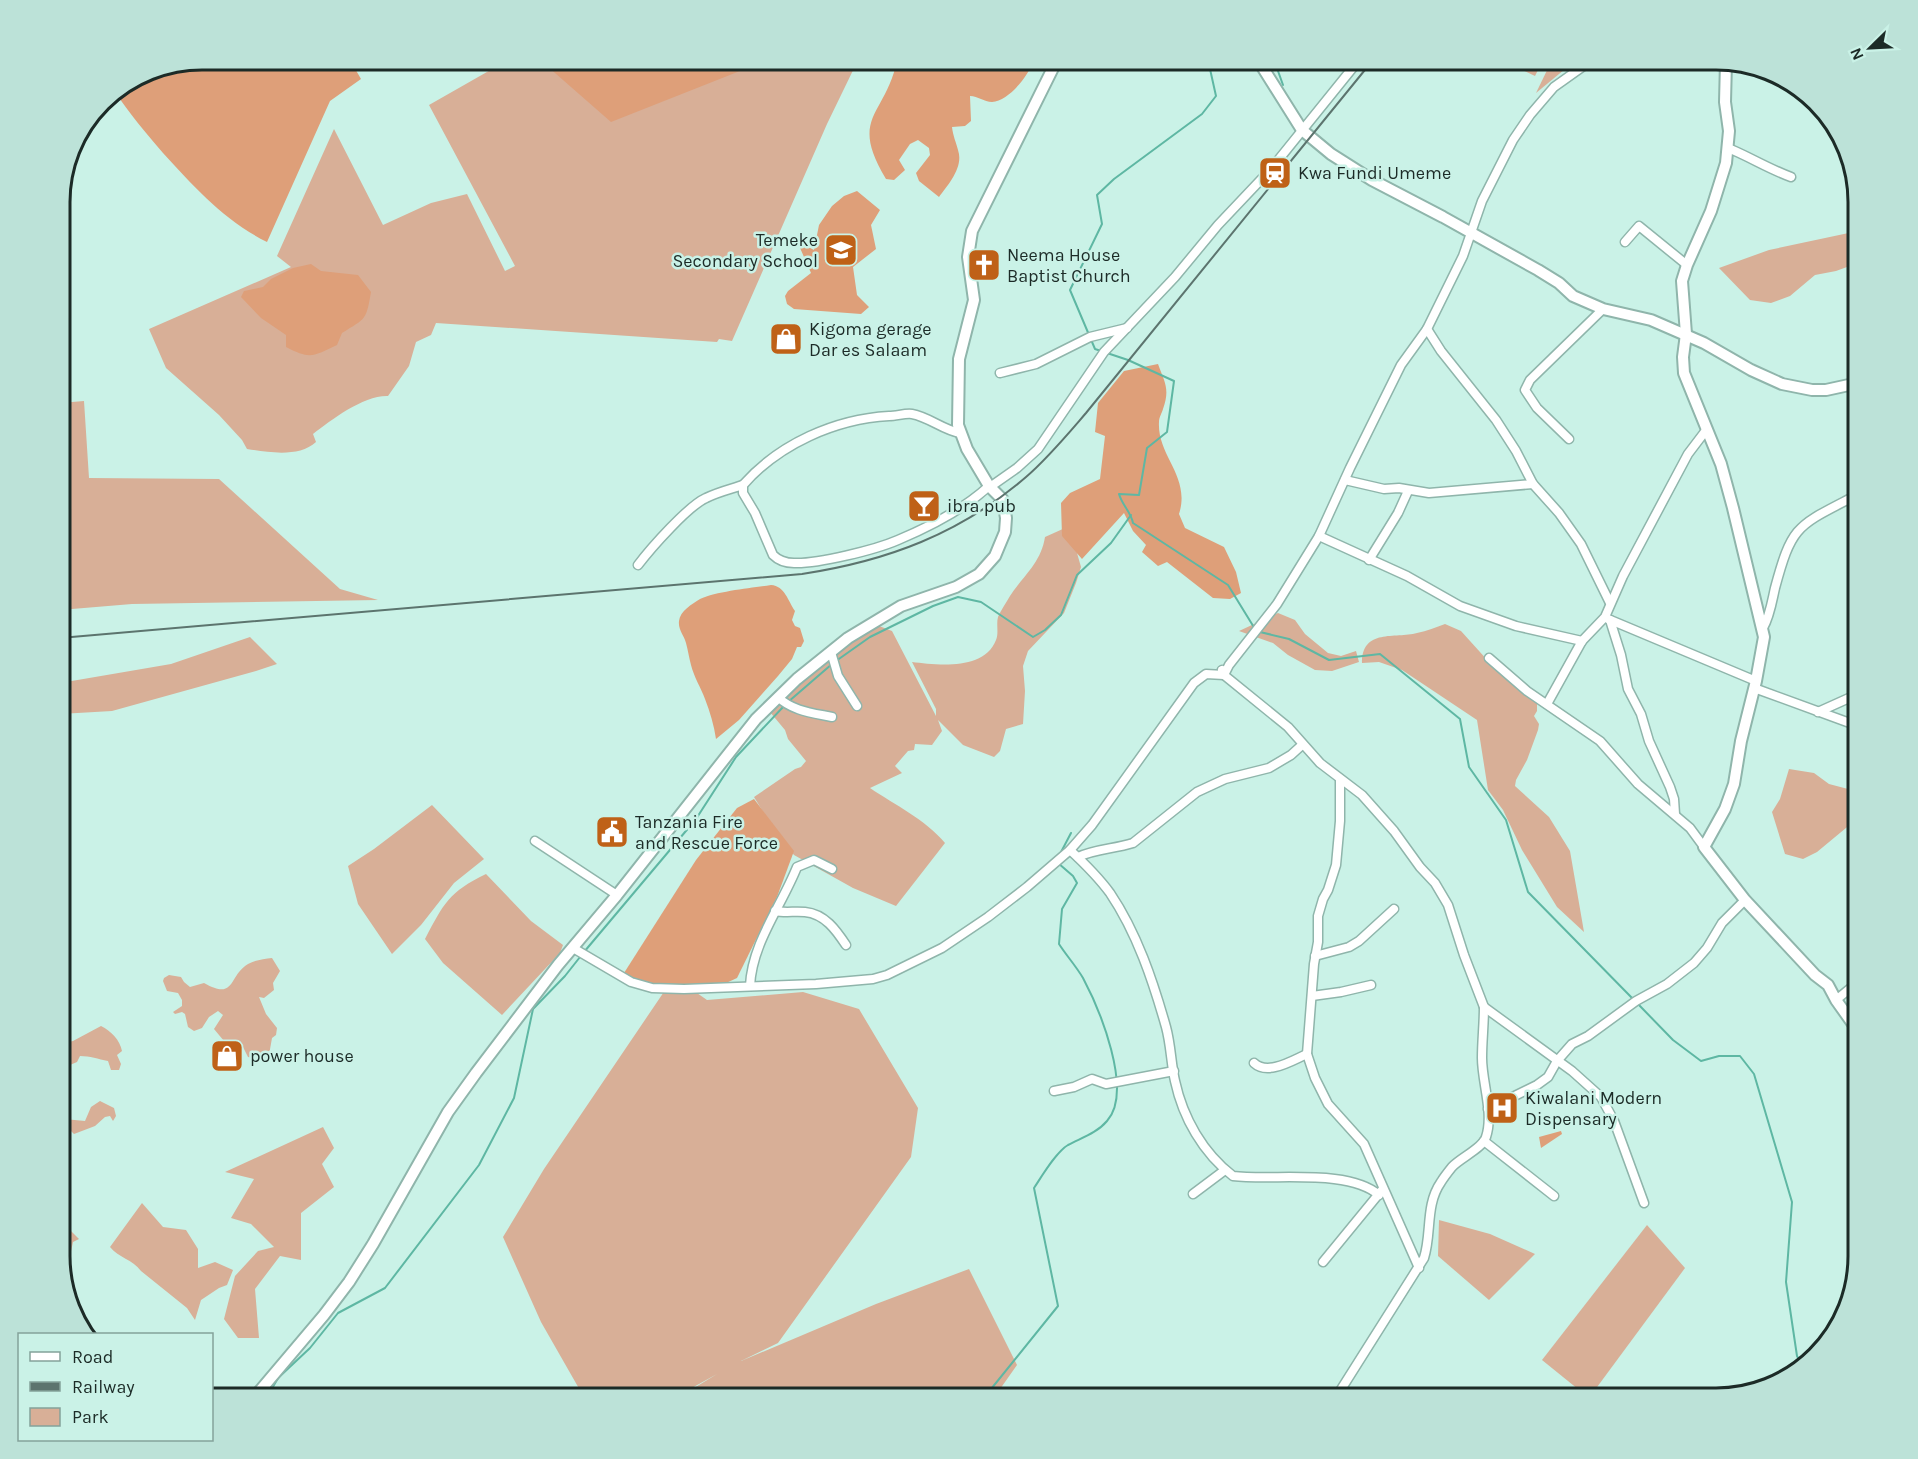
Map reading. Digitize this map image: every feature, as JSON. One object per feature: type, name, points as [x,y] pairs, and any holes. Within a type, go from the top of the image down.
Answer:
[{"type":"street","points":[[262,1388],[349,1282],[448,1112],[506,1033],[737,741],[797,679],[848,638],[901,606],[956,587],[979,574],[995,556],[1005,532],[1006,518],[1003,500],[990,487],[960,433],[958,415],[959,359],[974,300],[968,257],[972,231],[1052,70]]},
{"type":"street","points":[[1264,70],[1302,130],[1331,154],[1372,180],[1538,270],[1559,283],[1573,296],[1603,309],[1651,320],[1686,334],[1782,384],[1812,390],[1826,390],[1848,385]]},
{"type":"street","points":[[742,485],[743,493],[755,513],[773,555],[778,560],[793,564],[855,553],[897,541],[964,506],[1017,468],[1038,449],[1100,357],[1271,169],[1351,70]]},
{"type":"street","points":[[573,948],[631,982],[652,988],[816,984],[873,979],[887,975],[942,948],[988,917],[1070,850],[1092,825],[1194,683],[1206,674],[1223,672],[1277,604],[1319,536],[1401,365],[1426,329],[1463,256],[1477,213],[1493,176],[1530,115],[1554,87],[1578,70]]},
{"type":"street","points":[[1704,847],[1725,809],[1734,784],[1741,741],[1763,646],[1763,628],[1750,585],[1733,508],[1720,464],[1684,373],[1683,357],[1686,334],[1682,281],[1686,265],[1711,211],[1726,163],[1729,131],[1725,102],[1726,71]]},
{"type":"street","points":[[1728,148],[1791,177]]},
{"type":"street","points":[[1625,242],[1639,226],[1686,265]]},
{"type":"street","points":[[1569,439],[1537,408],[1525,387],[1603,309]]},
{"type":"street","points":[[1000,373],[1036,364],[1090,336],[1127,328]]},
{"type":"street","points":[[1426,329],[1466,384],[1496,420],[1533,484],[1559,513],[1581,543],[1610,603]]},
{"type":"street","points":[[638,565],[646,554],[704,498],[742,485],[765,464],[801,439],[855,420],[913,414],[948,431],[960,433]]},
{"type":"street","points":[[1675,814],[1670,787],[1649,741],[1641,714],[1628,689],[1621,655],[1607,619],[1610,603],[1688,454],[1707,429]]},
{"type":"street","points":[[1345,480],[1384,489],[1452,492],[1533,484]]},
{"type":"street","points":[[1369,560],[1398,513],[1408,491]]},
{"type":"street","points":[[1763,628],[1770,611],[1781,563],[1797,530],[1812,518],[1848,500]]},
{"type":"street","points":[[1319,536],[1407,576],[1460,606],[1516,626],[1582,641]]},
{"type":"street","points":[[1547,704],[1582,641],[1607,619]]},
{"type":"street","points":[[1607,619],[1780,696],[1848,722]]},
{"type":"street","points":[[831,651],[838,676],[857,706]]},
{"type":"street","points":[[1489,658],[1527,691],[1600,741],[1638,784],[1690,828],[1746,900],[1815,975],[1828,985],[1848,1017]]},
{"type":"street","points":[[1223,672],[1288,728],[1302,745],[1340,780],[1350,785],[1376,809],[1435,883],[1448,905],[1484,1007],[1482,1059],[1488,1109],[1488,1130],[1485,1141],[1453,1167],[1434,1194],[1429,1217],[1427,1248],[1419,1268],[1342,1388]]},
{"type":"street","points":[[778,697],[792,708],[832,717]]},
{"type":"street","points":[[1818,712],[1848,698]]},
{"type":"street","points":[[1078,857],[1090,852],[1132,843],[1197,792],[1225,780],[1269,768],[1291,755],[1302,745]]},
{"type":"street","points":[[1340,780],[1340,821],[1336,865],[1329,890],[1319,909],[1317,921],[1318,942],[1307,1054],[1323,1095],[1335,1113],[1364,1144],[1382,1191],[1419,1268]]},
{"type":"street","points":[[535,841],[617,895]]},
{"type":"street","points":[[1070,850],[1110,893],[1136,942],[1146,964],[1167,1031],[1182,1104],[1195,1134],[1225,1170],[1233,1176],[1243,1178],[1281,1176],[1363,1184],[1382,1191]]},
{"type":"street","points":[[750,986],[756,956],[796,867],[814,860],[832,869]]},
{"type":"street","points":[[1488,1109],[1538,1085],[1548,1077],[1557,1061],[1572,1044],[1588,1036],[1635,1001],[1667,984],[1694,963],[1707,948],[1722,923],[1746,900]]},
{"type":"street","points":[[1315,956],[1349,947],[1359,941],[1394,909]]},
{"type":"street","points":[[775,911],[817,915],[831,925],[846,945]]},
{"type":"street","points":[[1312,996],[1371,985]]},
{"type":"street","points":[[1836,1000],[1848,990]]},
{"type":"street","points":[[1484,1007],[1572,1071],[1601,1097],[1614,1121],[1644,1203]]},
{"type":"street","points":[[1254,1063],[1268,1069],[1307,1054]]},
{"type":"street","points":[[1054,1091],[1074,1087],[1092,1079],[1102,1084],[1174,1071]]},
{"type":"street","points":[[1485,1141],[1554,1196]]},
{"type":"street","points":[[1193,1194],[1225,1170]]},
{"type":"street","points":[[1323,1262],[1382,1191]]},
{"type":"green space","points":[[1523,70],[1538,70],[1535,76]]},
{"type":"green space","points":[[1547,70],[1564,70],[1536,93]]},
{"type":"green space","points":[[489,71],[853,71],[827,124],[732,341],[719,339],[717,342],[436,323],[431,335],[416,342],[409,366],[388,396],[358,404],[338,416],[313,434],[316,442],[309,447],[283,453],[247,449],[242,440],[219,415],[166,368],[149,329],[291,267],[277,256],[334,129],[383,225],[431,203],[467,194],[505,271],[515,266],[429,105]]},
{"type":"green space","points":[[1848,233],[1848,267],[1815,275],[1790,296],[1771,303],[1750,300],[1719,268],[1769,250]]},
{"type":"green space","points":[[84,401],[89,478],[219,479],[340,589],[378,600],[132,604],[71,609],[71,402]]},
{"type":"green space","points":[[1065,528],[1073,539],[1081,567],[1064,613],[1028,651],[1023,666],[1025,691],[1023,724],[1006,729],[1000,751],[994,757],[963,745],[938,720],[942,731],[932,745],[915,744],[914,750],[908,751],[895,766],[902,773],[870,788],[919,820],[945,843],[896,906],[853,888],[794,855],[778,836],[754,797],[801,767],[806,761],[770,712],[815,671],[874,624],[892,631],[936,716],[936,709],[912,662],[959,664],[981,657],[990,650],[997,637],[999,614],[1036,562],[1045,537]]},
{"type":"green space","points":[[1278,613],[1295,620],[1305,634],[1328,653],[1341,656],[1356,651],[1359,662],[1332,671],[1315,670],[1288,655],[1273,643],[1239,631]]},
{"type":"green space","points":[[1445,624],[1461,631],[1489,662],[1537,702],[1537,711],[1534,716],[1539,724],[1538,730],[1515,786],[1549,817],[1570,851],[1584,932],[1557,907],[1522,850],[1503,810],[1488,790],[1477,720],[1402,670],[1379,662],[1362,663],[1363,652],[1374,640],[1381,637],[1417,633]]},
{"type":"green space","points":[[250,637],[277,664],[112,711],[71,713],[71,681],[171,664]]},
{"type":"green space","points":[[1789,769],[1814,773],[1829,784],[1848,789],[1848,826],[1817,852],[1803,859],[1785,854],[1772,812],[1780,799]]},
{"type":"green space","points":[[432,805],[484,859],[454,883],[421,925],[392,954],[358,904],[348,866]]},
{"type":"green space","points":[[486,874],[531,921],[563,945],[560,953],[502,1015],[443,963],[425,939],[437,916],[455,893]]},
{"type":"green space","points":[[272,958],[280,971],[273,983],[274,990],[264,998],[259,997],[266,1014],[277,1028],[276,1035],[272,1038],[269,1055],[262,1060],[248,1057],[240,1041],[224,1041],[214,1029],[223,1015],[218,1011],[209,1017],[202,1028],[194,1031],[188,1027],[185,1014],[173,1012],[182,1006],[182,1000],[178,993],[167,991],[163,981],[169,975],[181,977],[190,987],[204,983],[222,989],[227,988],[248,964]]},
{"type":"green space","points":[[674,977],[707,1000],[803,992],[859,1009],[918,1108],[911,1157],[778,1343],[741,1361],[876,1304],[969,1269],[1017,1365],[1001,1388],[694,1388],[717,1374],[692,1388],[579,1388],[541,1322],[503,1237],[544,1169]]},
{"type":"green space","points":[[101,1026],[108,1030],[121,1047],[122,1051],[117,1055],[121,1064],[119,1070],[111,1070],[108,1061],[91,1057],[80,1056],[77,1062],[71,1065],[71,1041]]},
{"type":"green space","points":[[100,1101],[114,1108],[116,1116],[113,1121],[110,1116],[105,1117],[95,1126],[74,1134],[71,1131],[71,1120],[85,1121],[91,1107]]},
{"type":"green space","points":[[323,1127],[334,1148],[322,1164],[334,1187],[301,1213],[301,1260],[280,1256],[255,1289],[259,1338],[238,1338],[224,1319],[235,1276],[258,1251],[274,1247],[251,1224],[231,1218],[254,1179],[225,1172]]},
{"type":"green space","points":[[142,1203],[163,1227],[186,1230],[198,1249],[198,1268],[215,1262],[233,1270],[227,1285],[201,1300],[195,1320],[187,1308],[110,1247]]},
{"type":"green space","points":[[1439,1220],[1490,1234],[1535,1254],[1489,1300],[1438,1256]]},
{"type":"green space","points":[[1647,1225],[1685,1268],[1596,1388],[1577,1388],[1542,1360]]},
{"type":"green space","points":[[71,1231],[79,1239],[73,1242],[71,1251]]},
{"type":"shaded area","points":[[1029,70],[1011,92],[998,101],[986,101],[970,96],[971,121],[965,126],[952,127],[959,163],[951,181],[939,197],[919,181],[916,173],[930,155],[929,148],[918,140],[910,144],[899,160],[905,170],[894,180],[886,179],[875,158],[870,142],[870,128],[894,71]]},
{"type":"shaded area","points":[[194,71],[356,71],[361,79],[330,101],[267,242],[237,224],[198,191],[120,99],[136,88],[177,73]]},
{"type":"shaded area","points":[[552,71],[741,71],[611,122]]},
{"type":"shaded area","points":[[857,191],[880,210],[871,225],[876,249],[853,267],[857,295],[869,307],[861,314],[794,309],[787,304],[785,296],[811,273],[797,241],[814,250],[819,225],[832,206],[844,196]]},
{"type":"shaded area","points":[[311,264],[321,271],[358,275],[371,292],[364,318],[342,333],[337,345],[317,354],[307,355],[286,347],[286,335],[261,318],[241,297],[244,291],[263,287],[271,279],[293,268]]},
{"type":"shaded area","points":[[1158,364],[1165,381],[1166,391],[1159,420],[1160,434],[1181,488],[1182,501],[1179,514],[1185,528],[1224,547],[1236,572],[1241,593],[1230,599],[1213,598],[1167,562],[1158,566],[1142,552],[1146,545],[1133,531],[1124,513],[1082,559],[1062,536],[1061,503],[1070,493],[1100,479],[1105,436],[1095,432],[1098,403],[1124,371]]},
{"type":"shaded area","points":[[771,585],[780,588],[788,599],[795,611],[792,620],[795,626],[800,628],[804,641],[801,647],[797,647],[792,659],[739,720],[716,739],[709,709],[692,669],[686,643],[679,627],[680,617],[690,606],[707,596]]},
{"type":"shaded area","points":[[754,799],[794,851],[777,897],[737,978],[711,990],[628,984],[624,973],[696,860],[737,808]]},
{"type":"shaded area","points":[[1561,1131],[1562,1134],[1541,1148],[1539,1137]]},
{"type":"waterway","points":[[1101,351],[1095,349],[1070,290],[1102,224],[1097,195],[1114,179],[1202,114],[1216,96],[1210,70]]},
{"type":"waterway","points":[[1277,70],[1283,85]]},
{"type":"waterway","points":[[1107,353],[1174,381],[1167,432],[1147,448],[1139,495],[1119,494],[1133,523],[1228,585],[1255,629]]},
{"type":"waterway","points":[[836,661],[870,637],[933,606],[958,597],[981,602],[1033,637],[1045,630],[1061,615],[1077,575],[1111,543],[1131,515]]},
{"type":"waterway","points":[[1260,632],[1289,639],[1329,660],[1380,654],[1460,719],[1469,767],[1506,820],[1528,892],[1634,1000]]},
{"type":"waterway","points":[[788,702],[832,664]]},
{"type":"waterway","points":[[584,952],[696,819],[736,757],[784,706]]},
{"type":"waterway","points":[[1060,854],[1071,833]]},
{"type":"waterway","points":[[992,1388],[1058,1306],[1034,1188],[1063,1148],[1094,1132],[1107,1121],[1114,1107],[1117,1090],[1115,1070],[1105,1029],[1083,978],[1059,944],[1062,909],[1077,883],[1073,876],[1058,863]]},
{"type":"waterway","points":[[272,1388],[278,1378],[310,1348],[338,1313],[385,1288],[479,1165],[514,1098],[533,1009],[580,957]]},
{"type":"waterway","points":[[1638,1004],[1673,1040],[1701,1061],[1719,1056],[1740,1056],[1754,1074],[1792,1202],[1786,1282],[1799,1359]]},
{"type":"railway","points":[[71,637],[802,574],[864,561],[921,542],[949,529],[1001,497],[1050,454],[1086,413],[1365,70]]},
{"type":"place","name":"Kwa Fundi Umeme","points":[[1275,173]]},
{"type":"place","name":"Temeke Secondary School","points":[[841,250]]},
{"type":"place","name":"Neema House Baptist Church","points":[[984,265]]},
{"type":"place","name":"Kigoma gerage Dar es Salaam","points":[[786,339]]},
{"type":"place","name":"ibra pub","points":[[924,506]]},
{"type":"place","name":"Tanzania Fire and Rescue Force","points":[[612,832]]},
{"type":"place","name":"power house","points":[[227,1056]]},
{"type":"place","name":"Kiwalani Modern Dispensary","points":[[1502,1108]]}]
